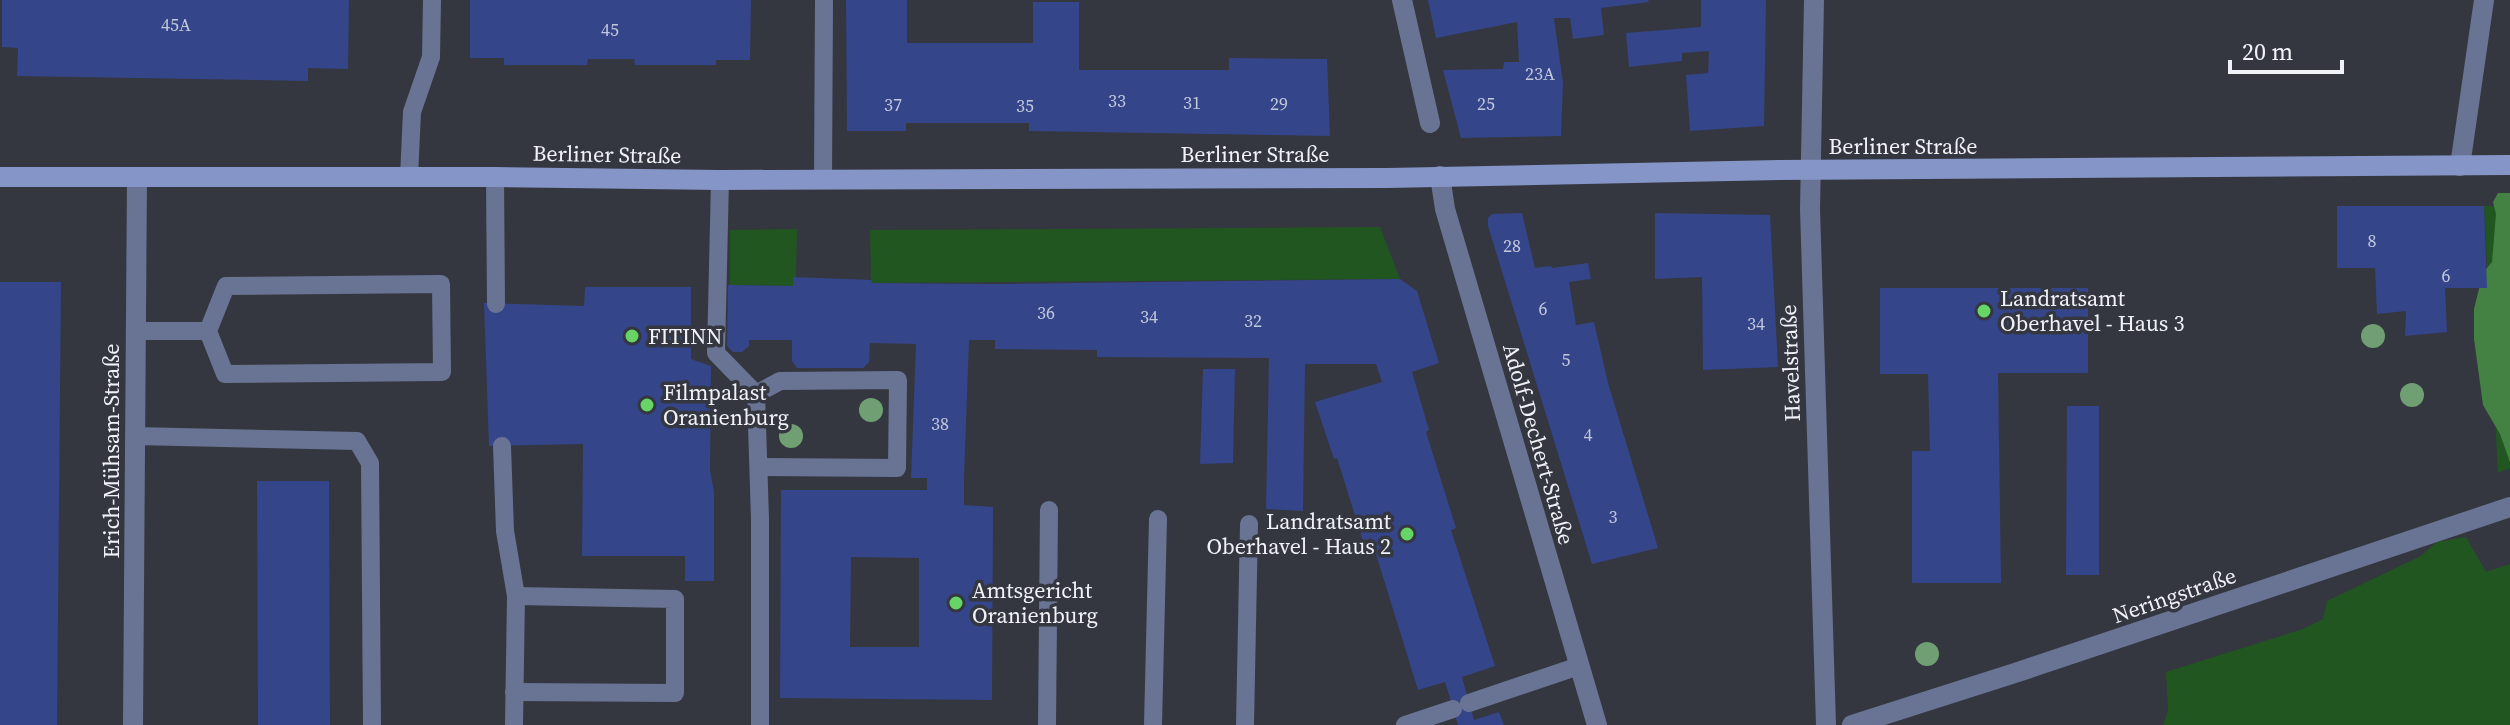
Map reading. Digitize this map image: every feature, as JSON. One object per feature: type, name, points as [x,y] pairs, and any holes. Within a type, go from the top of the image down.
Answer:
[{"type":"main road","name":"Berliner Straße","points":[[0,177],[823,180],[2510,165]]},
{"type":"street","points":[[1402,0],[1430,123]]},
{"type":"street","name":"Havelstraße","points":[[1814,0],[1810,170],[1826,725]]},
{"type":"street","points":[[2460,166],[2484,0]]},
{"type":"street","name":"Adolf-Dechert-Straße","points":[[1440,176],[1445,209],[1597,725]]},
{"type":"street","name":"Erich-Mühsam-Straße","points":[[133,725],[137,178]]},
{"type":"street","name":"Neringstraße","points":[[1852,725],[2510,507]]},
{"type":"lane","points":[[409,177],[412,112],[431,57],[432,0]]},
{"type":"lane","points":[[823,180],[824,0]]},
{"type":"lane","points":[[495,177],[496,304]]},
{"type":"lane","points":[[720,180],[716,353],[756,394],[760,725]]},
{"type":"lane","points":[[441,284],[442,372],[225,374],[208,331],[226,286],[441,284]]},
{"type":"lane","points":[[135,331],[208,331]]},
{"type":"lane","points":[[756,394],[780,381],[898,380],[897,468],[759,467]]},
{"type":"lane","points":[[135,436],[357,441],[370,463],[372,725]]},
{"type":"lane","points":[[502,446],[505,531],[516,596],[514,725]]},
{"type":"lane","points":[[1047,725],[1049,510]]},
{"type":"lane","points":[[1153,725],[1158,519]]},
{"type":"lane","points":[[1245,725],[1249,524]]},
{"type":"lane","points":[[514,692],[675,693],[675,599],[516,596]]},
{"type":"lane","points":[[1405,725],[1579,666]]},
{"type":"green space","points":[[2498,193],[2510,193],[2510,462],[2500,434],[2483,405],[2474,339],[2474,309],[2483,273],[2492,262],[2496,214],[2493,202]]},
{"type":"green space","points":[[2484,206],[2510,206],[2510,468],[2498,473]]},
{"type":"green space","points":[[1380,227],[1400,279],[871,283],[870,230]]},
{"type":"green space","points":[[797,229],[793,286],[730,285],[730,230]]},
{"type":"green space","points":[[2466,537],[2486,572],[2510,564],[2510,725],[2163,725],[2168,711],[2166,672],[2303,629],[2323,619],[2327,601],[2421,556],[2437,542]]},
{"type":"building","points":[[2,0],[349,0],[348,69],[308,68],[308,81],[17,76],[18,48],[2,47]]},
{"type":"building","points":[[470,0],[751,0],[750,60],[716,60],[716,65],[635,65],[634,59],[588,59],[587,65],[504,65],[504,58],[470,58]]},
{"type":"building","points":[[846,0],[907,0],[907,43],[1033,43],[1033,2],[1079,2],[1079,70],[1229,70],[1229,58],[1327,59],[1330,136],[1029,131],[1029,123],[906,123],[906,131],[847,131]]},
{"type":"building","points":[[1428,0],[1649,2],[1601,8],[1604,35],[1573,39],[1570,18],[1554,18],[1563,83],[1561,136],[1461,138],[1443,70],[1503,69],[1504,62],[1519,62],[1517,22],[1436,38]]},
{"type":"building","points":[[1701,0],[1766,0],[1764,126],[1690,131],[1686,75],[1708,73],[1709,51],[1682,53],[1682,61],[1629,67],[1626,33],[1701,27]]},
{"type":"building","points":[[2337,206],[2484,206],[2487,288],[2445,288],[2447,332],[2405,336],[2406,311],[2377,314],[2375,268],[2337,268]]},
{"type":"building","points":[[1522,213],[1535,268],[1588,263],[1591,279],[1569,282],[1576,325],[1594,322],[1608,383],[1658,548],[1592,564],[1488,226],[1488,218],[1492,214]]},
{"type":"building","points":[[1655,213],[1770,215],[1778,367],[1703,370],[1702,277],[1655,279]]},
{"type":"building","points":[[793,277],[872,280],[871,283],[994,284],[1400,279],[1417,291],[1439,363],[1412,372],[1429,430],[1426,432],[1456,528],[1451,530],[1495,666],[1462,677],[1474,720],[1499,712],[1504,725],[1458,725],[1445,682],[1418,690],[1371,538],[1363,541],[1337,458],[1334,459],[1315,402],[1382,382],[1376,364],[1305,364],[1303,511],[1266,509],[1269,358],[1097,357],[1097,350],[995,349],[995,340],[969,340],[964,478],[964,505],[993,507],[992,700],[780,698],[781,490],[927,490],[927,478],[911,478],[916,344],[870,343],[869,362],[863,368],[797,368],[792,361],[792,340],[749,340],[749,346],[742,352],[733,352],[727,346],[728,285],[793,286]],"holes":[[[851,557],[919,558],[919,647],[850,647]]]},
{"type":"building","points":[[0,282],[61,282],[57,725],[0,725]]},
{"type":"building","name":"Filmpalast Oranienburg","points":[[585,287],[691,287],[691,359],[711,366],[710,470],[714,492],[714,581],[685,581],[685,556],[582,556],[583,444],[489,446],[484,303],[584,306]]},
{"type":"building","points":[[1880,288],[2088,288],[2088,373],[1998,373],[2001,583],[1912,583],[1912,451],[1930,451],[1928,374],[1880,374]]},
{"type":"building","points":[[1203,369],[1235,369],[1233,463],[1200,464]]},
{"type":"building","points":[[2067,406],[2099,406],[2099,575],[2066,575]]},
{"type":"building","points":[[257,481],[329,481],[330,725],[258,725]]},
{"type":"place","name":"Landratsamt Oberhavel - Haus 3","points":[[1984,311]]},
{"type":"place","name":"FITINN","points":[[632,336]]},
{"type":"place","name":"Filmpalast Oranienburg","points":[[647,405]]},
{"type":"place","name":"Landratsamt Oberhavel - Haus 2","points":[[1407,534]]},
{"type":"place","name":"Amtsgericht Oranienburg","points":[[956,603]]}]
